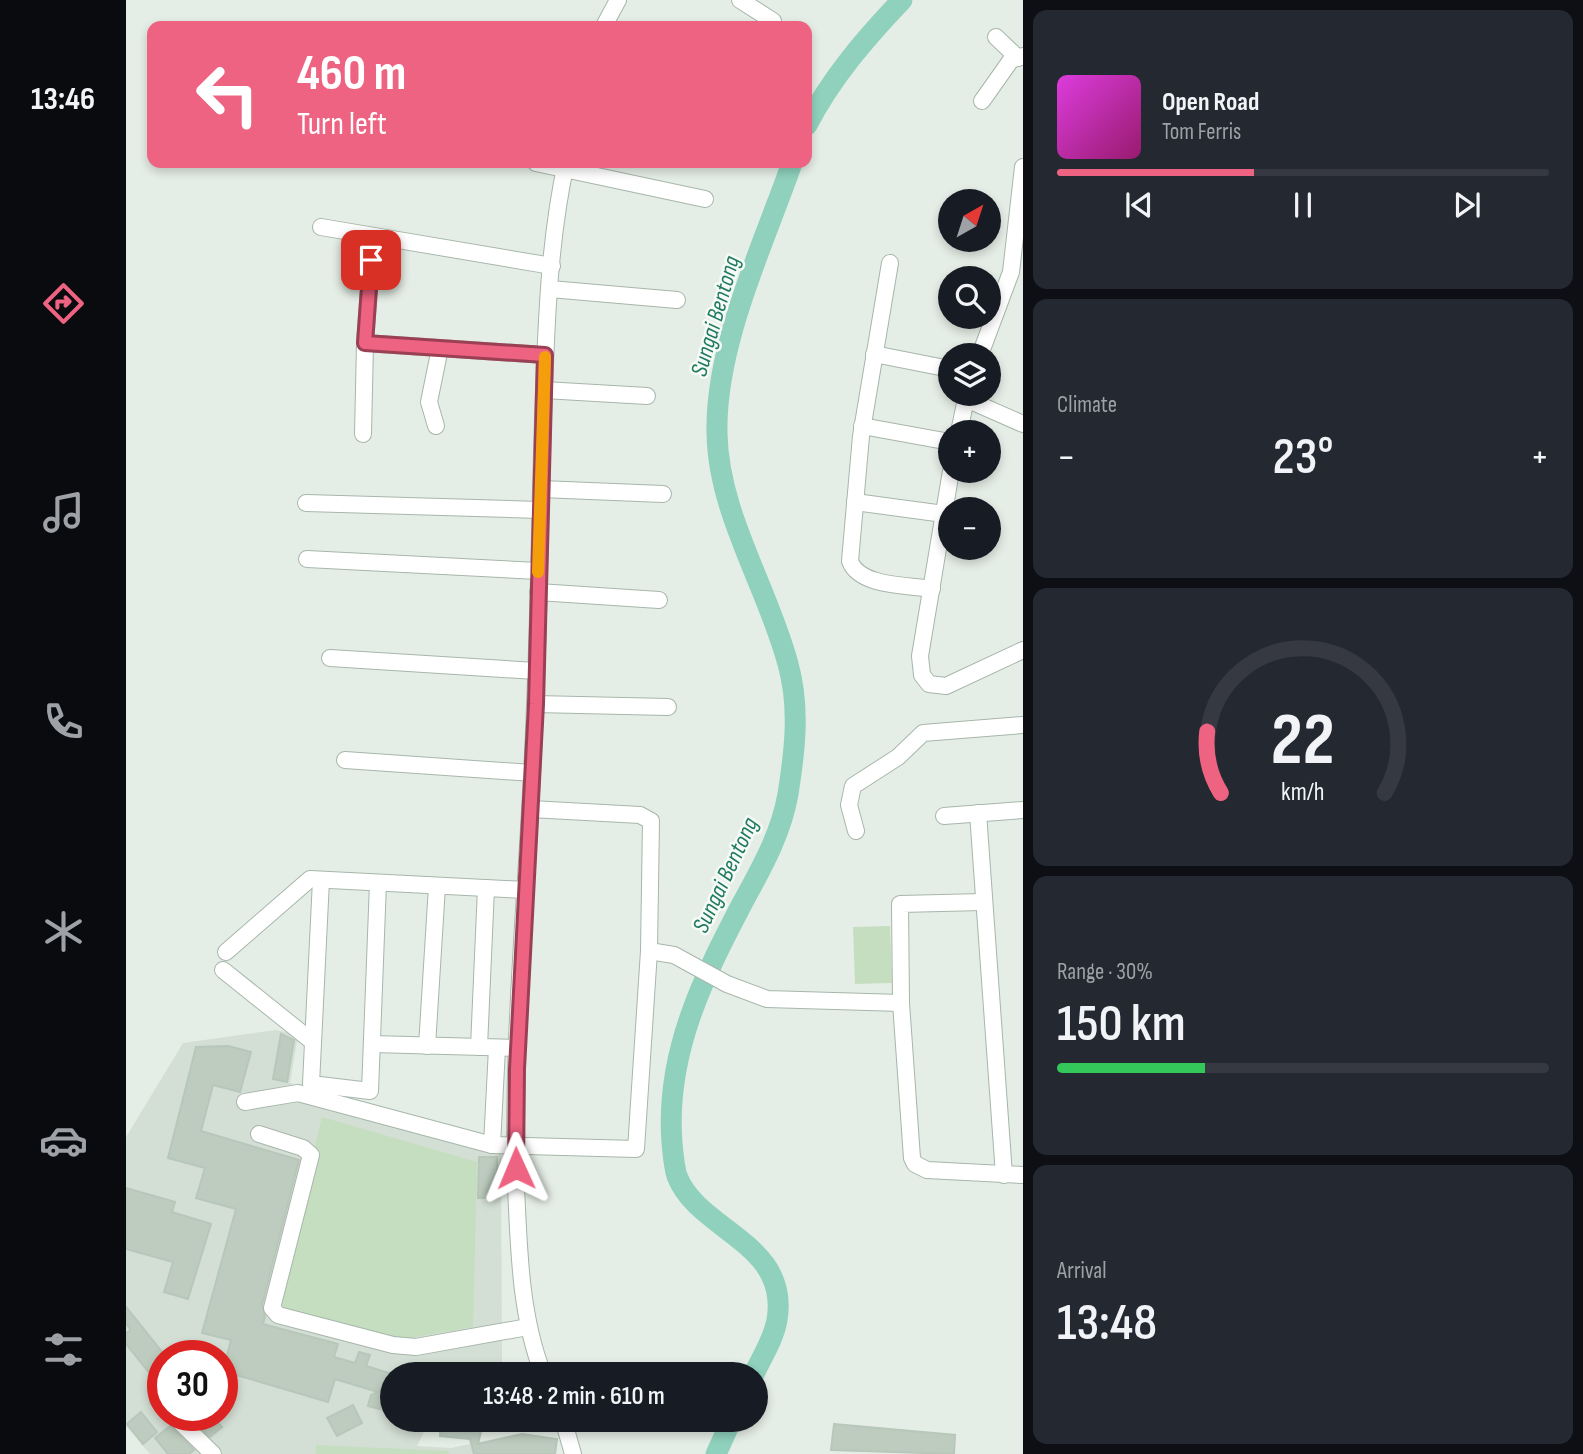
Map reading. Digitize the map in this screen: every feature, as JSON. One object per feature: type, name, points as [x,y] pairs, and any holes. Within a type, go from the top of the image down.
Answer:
[{"type":"street","points":[[607,21],[618,0]]},
{"type":"street","points":[[740,0],[772,21]]},
{"type":"street","points":[[996,37],[1021,57]]},
{"type":"street","points":[[982,101],[1011,60],[1021,57]]},
{"type":"street","points":[[984,343],[1011,272],[1023,167]]},
{"type":"street","points":[[537,1362],[528,1327],[518,1232],[515,1147],[525,890],[536,704],[545,355],[552,266],[565,168]]},
{"type":"street","points":[[573,168],[705,199]]},
{"type":"street","points":[[321,227],[552,266]]},
{"type":"street","points":[[363,434],[365,343],[373,236]]},
{"type":"street","points":[[890,263],[862,426],[850,557],[853,569],[870,579],[932,589]]},
{"type":"street","points":[[550,289],[677,300]]},
{"type":"street","points":[[365,343],[545,355]]},
{"type":"street","points":[[436,426],[429,402],[440,348]]},
{"type":"street","points":[[874,354],[938,367]]},
{"type":"street","points":[[544,390],[647,396]]},
{"type":"street","points":[[987,406],[1023,424]]},
{"type":"street","points":[[862,426],[938,440]]},
{"type":"street","points":[[541,489],[663,494]]},
{"type":"street","points":[[855,502],[938,513]]},
{"type":"street","points":[[306,503],[540,510]]},
{"type":"street","points":[[938,552],[919,664],[929,684],[946,686],[1023,650]]},
{"type":"street","points":[[307,559],[538,571]]},
{"type":"street","points":[[538,592],[659,600]]},
{"type":"street","points":[[330,658],[536,671]]},
{"type":"street","points":[[536,704],[668,707]]},
{"type":"street","points":[[856,831],[849,805],[853,786],[898,757],[923,733],[1023,725]]},
{"type":"street","points":[[345,761],[531,773]]},
{"type":"street","points":[[245,1102],[298,1093],[492,1145],[629,1150],[637,1147],[649,951],[652,826],[649,819],[640,815],[531,809]]},
{"type":"street","points":[[944,816],[1023,810]]},
{"type":"street","points":[[978,813],[1004,1175]]},
{"type":"street","points":[[226,952],[310,879],[525,890]]},
{"type":"street","points":[[321,880],[311,1084],[370,1091],[378,883]]},
{"type":"street","points":[[427,1046],[438,886]]},
{"type":"street","points":[[479,1047],[486,888]]},
{"type":"street","points":[[984,902],[900,903],[901,1003],[912,1158],[915,1164],[927,1170],[1023,1175]]},
{"type":"street","points":[[649,951],[667,953],[687,961],[727,984],[767,999],[901,1003]]},
{"type":"street","points":[[223,970],[313,1042]]},
{"type":"street","points":[[372,1044],[518,1048]]},
{"type":"street","points":[[492,1145],[497,1048]]},
{"type":"street","points":[[259,1134],[307,1150],[311,1155],[272,1308],[278,1315],[393,1345],[416,1347],[528,1327]]},
{"type":"street","points":[[189,1431],[213,1454]]},
{"type":"street","points":[[567,1432],[573,1454]]},
{"type":"shaded area","points":[[276,1030],[298,1035],[290,1083],[501,1140],[502,1362],[380,1362],[380,1432],[424,1432],[417,1446],[451,1448],[517,1434],[523,1454],[150,1454],[126,1426],[126,1137],[183,1043]]},
{"type":"green space","points":[[890,926],[892,983],[855,984],[853,927]]},
{"type":"green space","points":[[322,1117],[477,1162],[473,1327],[403,1339],[276,1307]]},
{"type":"green space","points":[[316,1445],[448,1451],[449,1454],[316,1454]]},
{"type":"building","points":[[281,1034],[294,1040],[287,1082],[273,1079]]},
{"type":"building","points":[[228,1046],[251,1052],[240,1092],[213,1085],[201,1131],[299,1160],[262,1305],[265,1316],[263,1324],[338,1344],[334,1357],[355,1363],[359,1352],[370,1355],[366,1366],[380,1370],[380,1409],[368,1406],[371,1395],[378,1392],[335,1379],[328,1402],[238,1375],[238,1340],[202,1333],[236,1209],[196,1198],[205,1168],[168,1158],[196,1047]]},
{"type":"building","points":[[479,1157],[497,1157],[497,1198],[478,1198]]},
{"type":"building","points":[[126,1188],[175,1202],[172,1212],[211,1224],[188,1299],[164,1292],[173,1262],[126,1249]]},
{"type":"building","points":[[126,1307],[153,1340],[147,1340],[147,1370],[126,1344],[126,1333],[131,1330],[126,1324]]},
{"type":"building","points":[[353,1405],[362,1423],[337,1436],[327,1418]]},
{"type":"building","points":[[141,1412],[147,1420],[147,1431],[157,1432],[143,1444],[127,1424]]},
{"type":"building","points":[[834,1424],[955,1435],[954,1454],[831,1450]]},
{"type":"building","points":[[164,1431],[175,1431],[194,1450],[189,1454],[168,1454],[155,1438]]},
{"type":"building","points":[[204,1431],[217,1431],[210,1437]]},
{"type":"building","points":[[440,1432],[481,1432],[478,1444],[522,1434],[557,1439],[555,1454],[474,1454],[470,1439],[440,1436]]},
{"type":"waterway","name":"Sungai Bentong","points":[[812,116],[850,59],[902,0]]},
{"type":"waterway","name":"Sungai Bentong","points":[[760,1362],[771,1341],[777,1320],[777,1294],[770,1272],[740,1239],[703,1211],[688,1195],[677,1176],[674,1164],[671,1110],[681,1048],[690,1018],[714,959],[776,837],[785,809],[793,761],[795,712],[792,680],[769,607],[745,550],[726,492],[717,433],[718,400],[732,331],[790,168]]},
{"type":"waterway","name":"Sungai Bentong","points":[[716,1454],[726,1432]]},
{"type":"slow traffic","points":[[538,572],[545,357]]},
{"type":"route","points":[[371,260],[365,343],[545,355],[536,704],[515,1110],[516,1168]]}]
